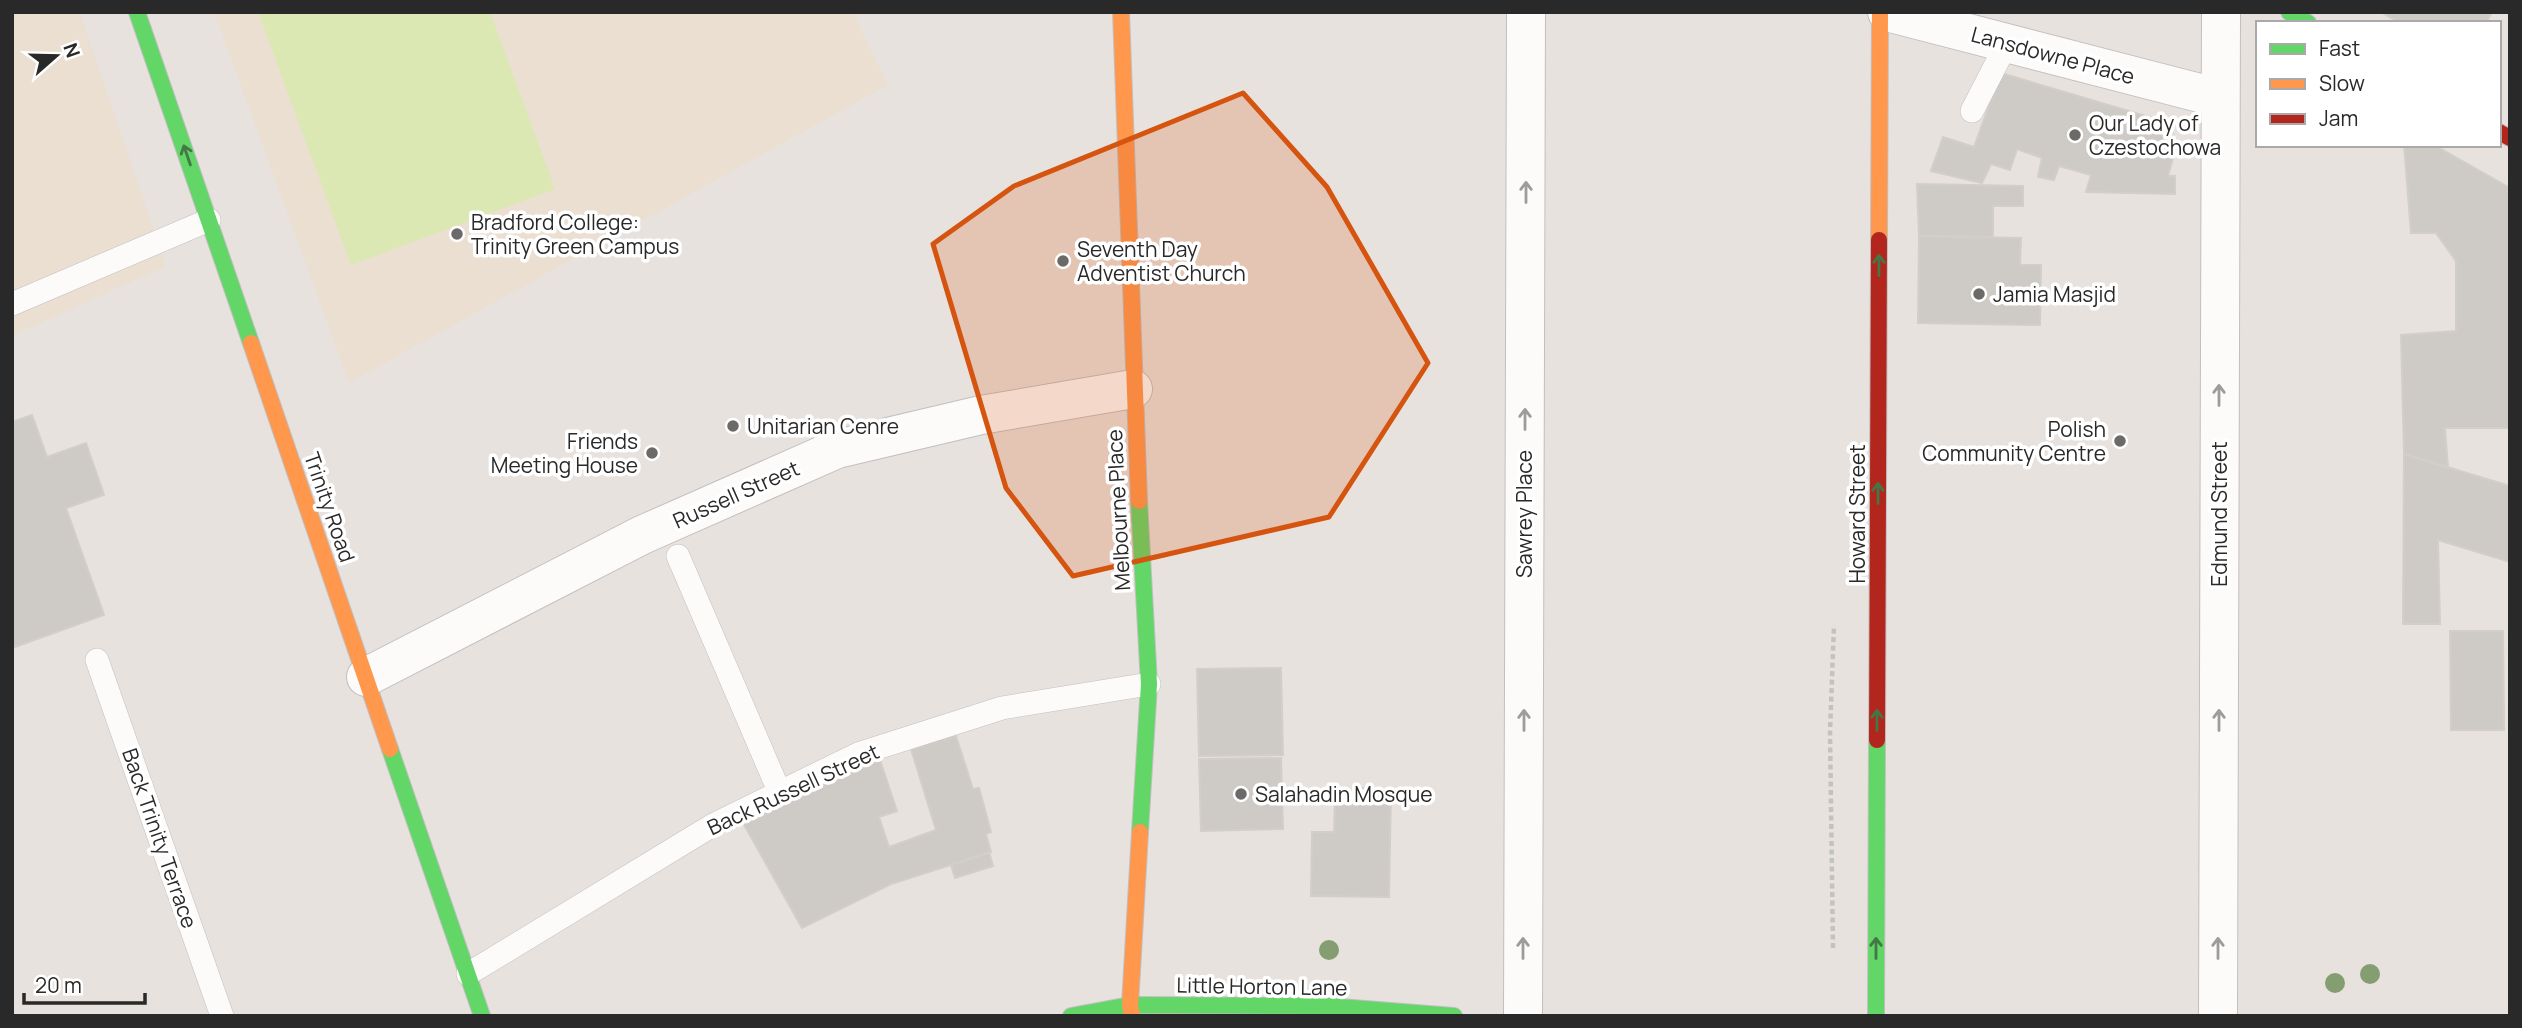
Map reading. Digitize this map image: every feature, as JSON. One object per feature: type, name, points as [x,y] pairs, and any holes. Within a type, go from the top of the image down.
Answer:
[{"type":"street","name":"Trinity Road","points":[[137,12],[482,1016]]},
{"type":"street","name":"Melbourne Place","points":[[1121,12],[1133,389],[1149,684],[1131,1010]]},
{"type":"street","name":"Sawrey Place","points":[[1523,1016],[1527,12]]},
{"type":"street","name":"Howard Street","points":[[1876,1016],[1880,12]]},
{"type":"street","name":"Lansdowne Place","points":[[1887,12],[2219,98]]},
{"type":"street","name":"Edmund Street","points":[[2218,1016],[2221,12]]},
{"type":"street","name":"Russell Street","points":[[366,677],[642,535],[837,449],[981,415],[1133,389]]},
{"type":"street","name":"Little Horton Lane","points":[[1071,1016],[1131,1010],[1327,1006],[1454,1016]]},
{"type":"lane","points":[[1972,111],[2007,43]]},
{"type":"lane","points":[[12,304],[209,220]]},
{"type":"lane","points":[[678,556],[779,791]]},
{"type":"lane","name":"Back Trinity Terrace","points":[[97,660],[222,1016]]},
{"type":"lane","name":"Back Russell Street","points":[[468,974],[713,825],[858,754],[1002,708],[1149,684]]},
{"type":"highlighted area","points":[[1243,93],[1327,187],[1428,363],[1329,517],[1073,576],[1006,488],[933,244],[1014,186]]},
{"type":"shaded area","points":[[12,12],[80,12],[166,266],[12,336]]},
{"type":"shaded area","name":"Bradford College: Trinity Green Campus","points":[[214,12],[853,12],[888,85],[349,383]]},
{"type":"green space","points":[[258,12],[490,12],[555,189],[351,265]]},
{"type":"building","points":[[2381,12],[2492,12],[2487,21],[2397,21]]},
{"type":"building","name":"Our Lady of Czestochowa","points":[[2001,73],[2162,121],[2159,128],[2173,133],[2169,144],[2176,147],[2168,176],[2175,176],[2175,194],[2086,192],[2091,175],[2059,166],[2054,180],[2038,177],[2042,158],[2017,149],[2010,170],[1991,164],[1982,183],[1931,171],[1943,137],[1974,147]]},
{"type":"building","points":[[2404,147],[2438,147],[2510,188],[2510,428],[2445,428],[2448,468],[2404,454],[2401,335],[2456,331],[2456,261],[2436,233],[2411,233]]},
{"type":"building","points":[[1917,184],[2023,186],[2023,206],[1993,206],[1993,237],[1919,236]]},
{"type":"building","name":"Jamia Masjid","points":[[1919,236],[2021,238],[2020,265],[2041,265],[2040,325],[1918,323]]},
{"type":"building","points":[[32,415],[47,457],[86,443],[104,495],[66,508],[104,615],[12,648],[12,422]]},
{"type":"building","points":[[2404,454],[2510,486],[2510,562],[2438,540],[2440,624],[2403,624]]},
{"type":"building","points":[[2450,631],[2503,631],[2504,730],[2451,730]]},
{"type":"building","points":[[1281,668],[1283,755],[1199,756],[1197,669]]},
{"type":"building","points":[[956,736],[973,789],[979,788],[991,832],[986,834],[991,852],[891,884],[802,928],[742,821],[880,760],[897,811],[879,817],[889,847],[936,830],[911,749]]},
{"type":"building","name":"Salahadin Mosque","points":[[1281,758],[1283,829],[1201,831],[1199,759]]},
{"type":"building","points":[[1362,788],[1391,789],[1389,897],[1311,896],[1312,832],[1334,832],[1335,799],[1362,800]]},
{"type":"building","points":[[989,852],[993,866],[955,878],[951,865]]},
{"type":"traffic: fast","points":[[137,12],[251,343]]},
{"type":"traffic: fast","points":[[2289,12],[2305,21]]},
{"type":"traffic: fast","points":[[1139,501],[1149,684],[1140,832]]},
{"type":"traffic: fast","points":[[1876,1016],[1877,740]]},
{"type":"traffic: fast","points":[[390,749],[482,1016]]},
{"type":"traffic: fast","points":[[1071,1016],[1130,1005],[1327,1006],[1454,1016]]},
{"type":"traffic: slow","points":[[1121,12],[1139,501]]},
{"type":"traffic: slow","points":[[1879,240],[1880,12]]},
{"type":"traffic: slow","points":[[251,343],[390,749]]},
{"type":"traffic: slow","points":[[1132,1016],[1130,1005],[1140,832]]},
{"type":"traffic: jam","points":[[2501,133],[2510,138]]},
{"type":"traffic: jam","points":[[1877,740],[1879,240]]},
{"type":"place","name":"Our Lady of Czestochowa","points":[[2075,135]]},
{"type":"place","name":"Bradford College: Trinity Green Campus","points":[[457,234]]},
{"type":"place","name":"Seventh Day Adventist Church","points":[[1063,261]]},
{"type":"place","name":"Jamia Masjid","points":[[1979,294]]},
{"type":"place","name":"Unitarian Cenre","points":[[733,426]]},
{"type":"place","name":"Polish Community Centre","points":[[2120,441]]},
{"type":"place","name":"Friends Meeting House","points":[[652,453]]},
{"type":"place","name":"Salahadin Mosque","points":[[1241,794]]}]
